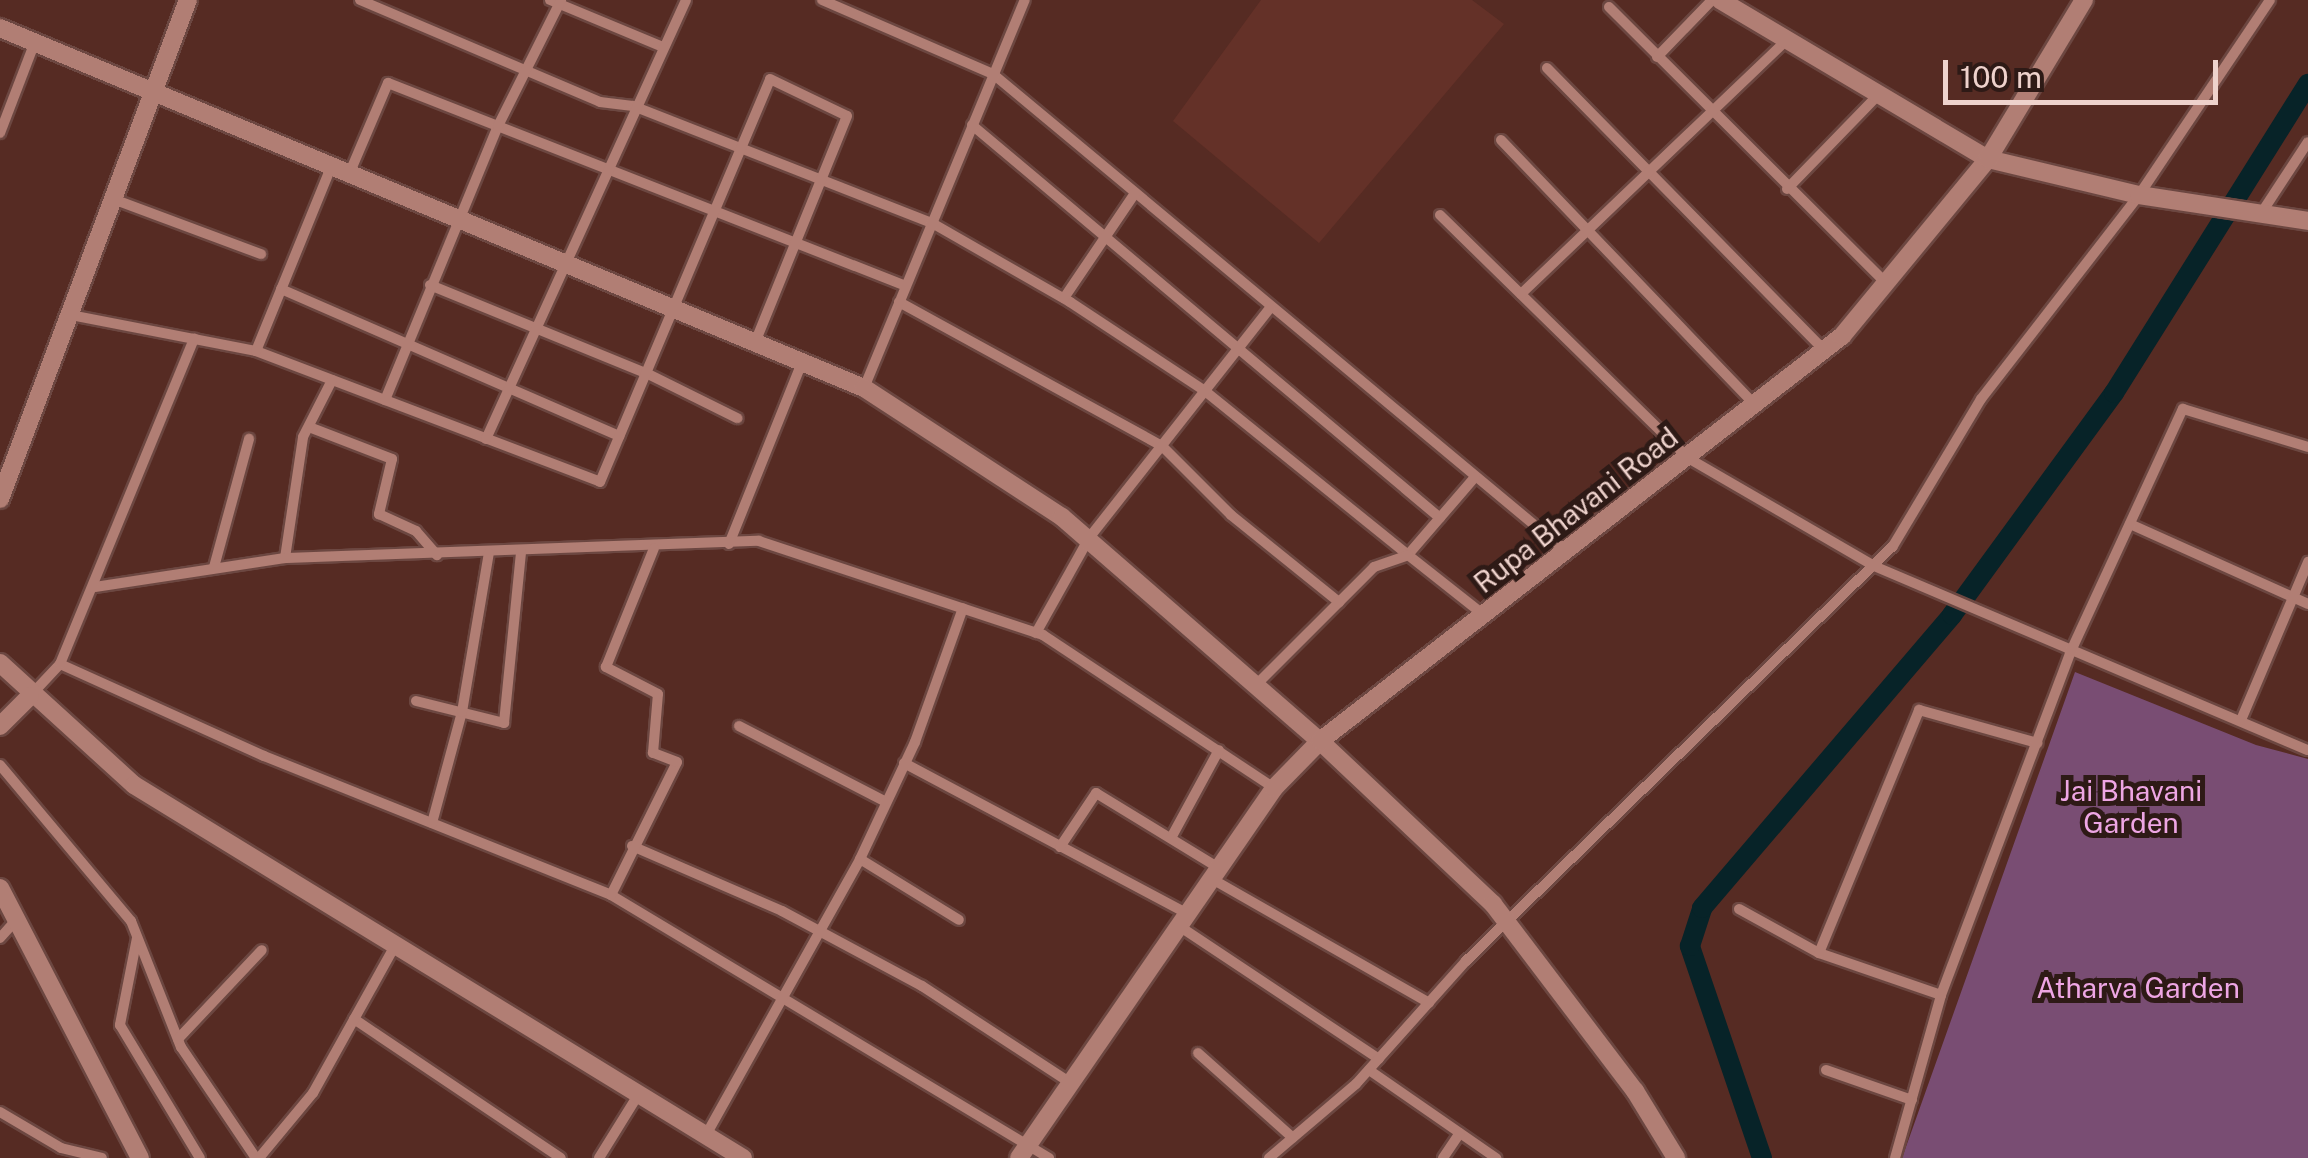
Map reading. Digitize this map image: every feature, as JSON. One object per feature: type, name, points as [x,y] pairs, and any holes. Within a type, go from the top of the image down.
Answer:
[{"type":"street","points":[[0,499],[188,0]]},
{"type":"street","points":[[360,0],[600,102],[633,106],[932,223],[1064,298],[1205,391],[1484,616]]},
{"type":"street","points":[[486,438],[633,106],[686,0]]},
{"type":"street","points":[[822,0],[993,74],[1567,552]]},
{"type":"street","points":[[864,388],[1024,0]]},
{"type":"street","points":[[1657,57],[1712,0]]},
{"type":"street","points":[[1720,0],[1988,159],[2216,209],[2308,221]]},
{"type":"street","name":"Rupa Bhavani Road","points":[[1024,1151],[1274,788],[1320,741],[1826,352],[1888,286],[1988,159],[2084,0]]},
{"type":"street","points":[[1268,1158],[1369,1070],[1506,922],[1892,546],[1982,399],[2139,194],[2270,0]]},
{"type":"street","points":[[385,400],[458,218],[557,1],[663,47]]},
{"type":"street","points":[[1609,7],[1787,190],[1888,286]]},
{"type":"street","points":[[0,28],[864,388],[1090,538],[1320,741],[1506,922],[1636,1091],[1676,1158]]},
{"type":"street","points":[[1521,294],[1787,40]]},
{"type":"street","points":[[0,134],[35,42]]},
{"type":"street","points":[[1548,68],[1826,352]]},
{"type":"street","points":[[71,315],[256,351],[600,482],[770,79],[848,116],[755,343]]},
{"type":"street","points":[[350,172],[388,83],[906,286]]},
{"type":"street","points":[[1787,190],[1879,94]]},
{"type":"street","points":[[972,125],[1440,518]]},
{"type":"street","points":[[1501,140],[1756,406]]},
{"type":"street","points":[[2252,215],[2308,142]]},
{"type":"street","points":[[256,351],[332,164]]},
{"type":"street","points":[[1064,298],[1135,193]]},
{"type":"street","points":[[113,199],[261,254]]},
{"type":"street","points":[[1440,214],[1688,458],[1874,566],[2070,653],[2308,750]]},
{"type":"street","points":[[430,286],[646,372],[737,418]]},
{"type":"street","points":[[281,289],[619,436]]},
{"type":"street","points":[[900,302],[1162,446],[1232,515],[1339,602]]},
{"type":"street","points":[[1036,633],[1090,538],[1270,308]]},
{"type":"street","points":[[0,726],[60,664],[95,587],[194,339]]},
{"type":"street","points":[[729,544],[802,362]]},
{"type":"street","points":[[285,558],[308,427],[332,380]]},
{"type":"street","points":[[1895,1158],[1941,995],[2070,653],[2183,409],[2308,446]]},
{"type":"street","points":[[308,427],[392,459],[379,514],[416,531],[438,555]]},
{"type":"street","points":[[214,567],[250,439]]},
{"type":"street","points":[[1256,685],[1374,567],[1408,556],[1476,478]]},
{"type":"street","points":[[2130,524],[2308,604]]},
{"type":"street","points":[[95,587],[285,558],[654,548],[760,541],[1036,633],[1274,788]]},
{"type":"street","points":[[612,895],[632,846],[667,792],[677,762],[653,753],[658,694],[606,666],[654,548]]},
{"type":"street","points":[[416,700],[504,723],[520,552]]},
{"type":"street","points":[[432,823],[462,712],[489,553]]},
{"type":"street","points":[[2241,720],[2308,562]]},
{"type":"street","points":[[706,1136],[860,859],[904,763],[964,608]]},
{"type":"street","points":[[0,662],[30,696],[134,785],[743,1158]]},
{"type":"street","points":[[60,664],[432,823],[612,895],[786,996],[1024,1151],[1049,1158]]},
{"type":"street","points":[[1819,953],[1919,710],[2037,742]]},
{"type":"street","points":[[739,726],[886,802]]},
{"type":"street","points":[[1171,838],[1218,750]]},
{"type":"street","points":[[904,763],[1060,847],[1184,920],[1379,1059]]},
{"type":"street","points":[[0,765],[131,921],[178,1039],[258,1158],[313,1093],[396,944]]},
{"type":"street","points":[[1060,847],[1096,793],[1171,838],[1215,874],[1428,1003]]},
{"type":"street","points":[[632,846],[820,932],[922,986],[1071,1083]]},
{"type":"street","points":[[860,859],[959,920]]},
{"type":"street","points":[[0,888],[140,1158]]},
{"type":"street","points":[[1739,910],[1819,953],[1941,995]]},
{"type":"street","points":[[0,938],[17,920]]},
{"type":"street","points":[[137,937],[120,1025],[200,1158]]},
{"type":"street","points":[[178,1039],[262,950]]},
{"type":"street","points":[[354,1019],[561,1158]]},
{"type":"street","points":[[1198,1053],[1293,1138]]},
{"type":"street","points":[[1369,1070],[1496,1158]]},
{"type":"street","points":[[1826,1070],[1912,1100]]},
{"type":"street","points":[[599,1158],[638,1095]]},
{"type":"street","points":[[0,1112],[61,1148],[102,1158]]},
{"type":"street","points":[[1443,1158],[1460,1133]]},
{"type":"shaded area","points":[[1261,0],[1472,0],[1504,24],[1319,243],[1173,121]]},
{"type":"green space","name":"Atharva Garden","points":[[2075,672],[2256,745],[2308,759],[2308,1158],[1902,1158]]},
{"type":"waterway","points":[[1762,1158],[1690,946],[1702,908],[1952,615],[2114,393],[2308,84]]},
{"type":"park label","name":"Jai Bhavani Garden","points":[[2131,807]]}]
